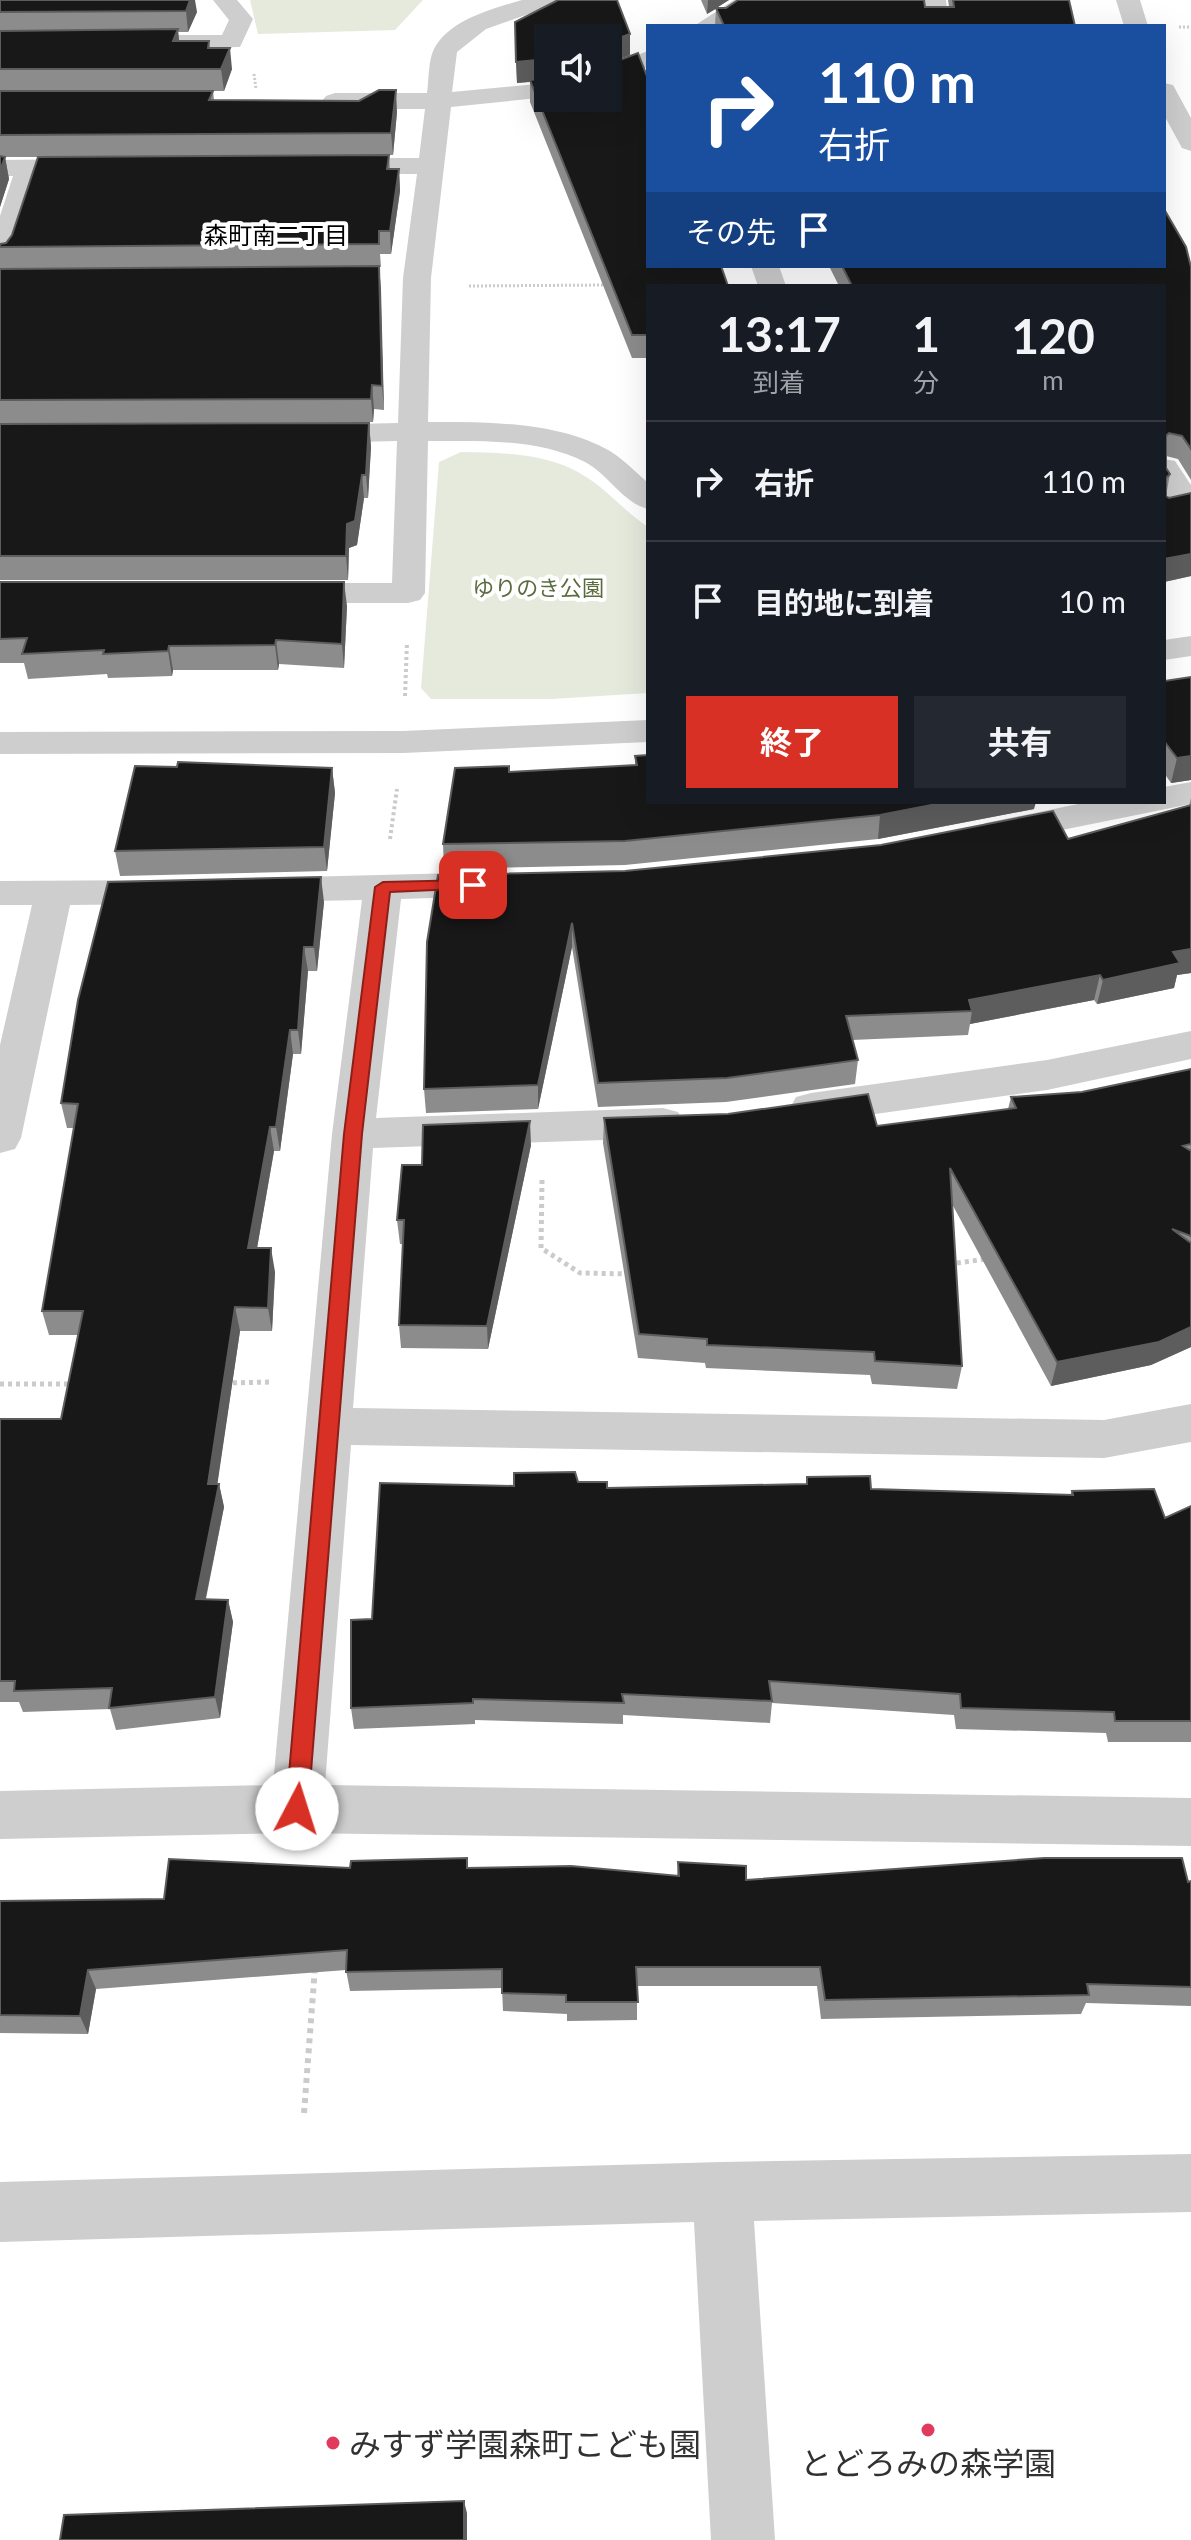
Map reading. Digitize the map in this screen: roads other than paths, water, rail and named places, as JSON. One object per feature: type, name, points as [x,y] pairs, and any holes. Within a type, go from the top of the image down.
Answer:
[{"type":"street","points":[[123,42],[231,42],[241,19],[225,0]]},
{"type":"street","points":[[251,593],[408,593],[417,278],[445,51],[454,38],[475,24],[546,0]]},
{"type":"street","points":[[934,0],[937,24]]},
{"type":"street","points":[[1128,0],[1135,24]]},
{"type":"street","points":[[708,24],[736,2]]},
{"type":"street","points":[[622,69],[646,59]]},
{"type":"street","points":[[315,101],[438,101],[534,91]]},
{"type":"street","points":[[1166,94],[1191,143]]},
{"type":"street","points":[[308,167],[431,166]]},
{"type":"street","points":[[0,168],[122,167]]},
{"type":"street","points":[[0,257],[29,168]]},
{"type":"street","points":[[387,278],[417,278]]},
{"type":"street","points":[[274,434],[510,434],[548,438],[597,456],[646,498]]},
{"type":"street","points":[[1166,471],[1190,506],[1166,510]]},
{"type":"street","points":[[1166,650],[1191,646]]},
{"type":"street","points":[[0,743],[403,742],[646,731]]},
{"type":"street","points":[[1166,799],[1191,793]]},
{"type":"street","points":[[969,837],[1104,806],[1126,804]]},
{"type":"street","points":[[0,893],[534,883]]},
{"type":"street","points":[[297,1809],[353,1134],[383,887]]},
{"type":"street","points":[[0,1138],[53,894]]},
{"type":"street","points":[[772,1114],[1047,1075],[1191,1045]]},
{"type":"street","points":[[353,1134],[696,1121]]},
{"type":"street","points":[[331,1404],[1104,1439],[1191,1423]]},
{"type":"street","points":[[0,1815],[297,1809],[1191,1822]]},
{"type":"street","points":[[0,2212],[722,2191],[1191,2183]]},
{"type":"street","points":[[722,2191],[743,2540]]},
{"type":"place","name":"とどろみの森学園","points":[[928,2430]]},
{"type":"place","name":"みすず学園森町こども園","points":[[333,2443]]},
{"type":"district","name":"森町南二丁目","points":[[276,234]]},
{"type":"park label","name":"ゆりのき公園","points":[[538,587]]}]
